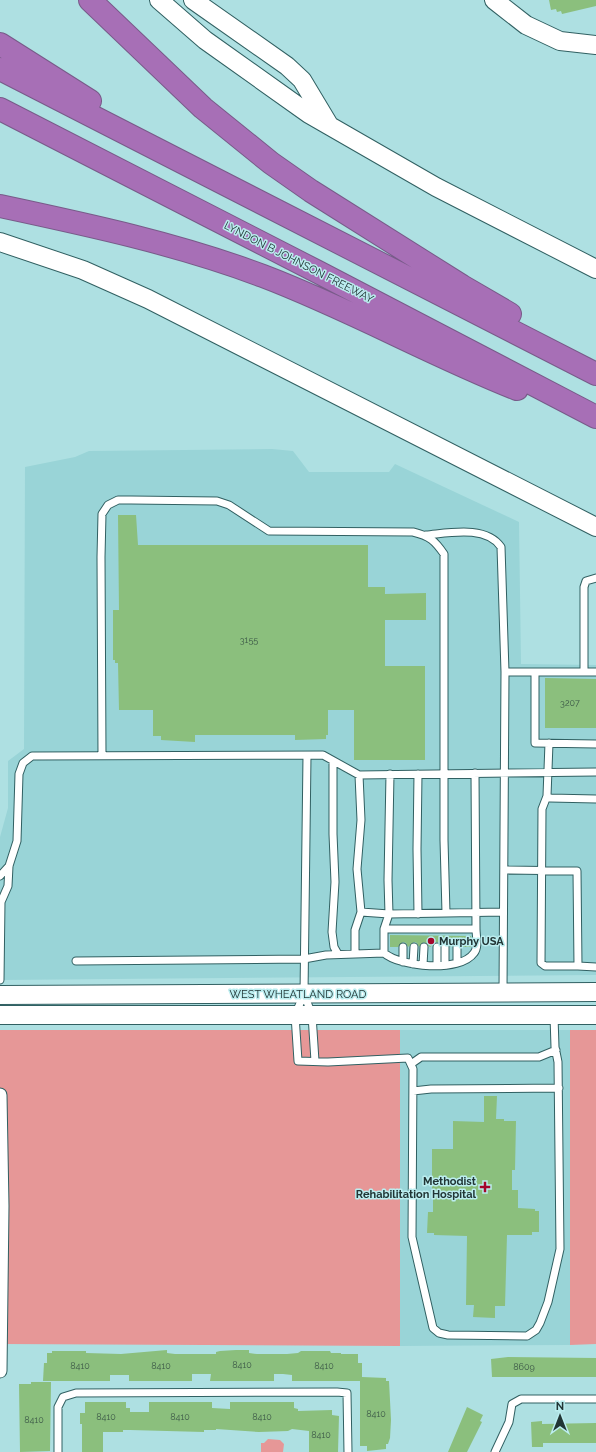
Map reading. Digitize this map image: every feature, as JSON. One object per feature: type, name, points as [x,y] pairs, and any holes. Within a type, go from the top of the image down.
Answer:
[{"type":"highway","points":[[90,0],[203,108],[271,163],[311,191],[596,370]]},
{"type":"highway","points":[[0,44],[73,90],[161,151]]},
{"type":"highway","points":[[0,69],[596,374]]},
{"type":"highway","name":"LYNDON B JOHNSON FREEWAY","points":[[0,109],[596,417]]},
{"type":"highway","points":[[0,123],[145,183]]},
{"type":"highway","points":[[0,206],[142,238],[204,256],[263,276],[333,305],[488,378],[596,421]]},
{"type":"main road","points":[[159,0],[205,40],[309,114],[436,187],[596,269]]},
{"type":"main road","points":[[193,0],[287,66],[302,80],[329,126]]},
{"type":"main road","points":[[494,0],[526,25],[560,41],[596,45]]},
{"type":"main road","points":[[0,242],[83,270],[148,299],[596,527]]},
{"type":"main road","name":"WEST WHEATLAND ROAD","points":[[0,995],[596,992]]},
{"type":"main road","name":"WEST WHEATLAND ROAD","points":[[0,1015],[596,1015]]},
{"type":"street","points":[[0,1095],[0,1371]]},
{"type":"lane","points":[[102,756],[102,514],[108,505],[118,500],[217,501],[229,505],[268,531],[413,532],[426,535],[463,531],[491,537],[496,540],[501,547],[505,672],[503,992]]},
{"type":"lane","points":[[426,535],[436,543],[444,554],[444,773],[446,913]]},
{"type":"lane","points":[[584,672],[584,587],[586,581],[596,578]]},
{"type":"lane","points":[[505,672],[596,672]]},
{"type":"lane","points":[[535,672],[535,743],[596,744]]},
{"type":"lane","points":[[549,743],[547,773],[548,796],[542,809],[541,963],[545,966],[596,967]]},
{"type":"lane","points":[[0,980],[1,902],[8,886],[9,866],[18,841],[18,774],[23,763],[32,756],[322,755],[359,775],[596,772]]},
{"type":"lane","points":[[307,756],[304,1015],[298,1061],[408,1058],[413,1069],[412,1237],[433,1328],[439,1333],[448,1335],[528,1336],[536,1330],[540,1324],[548,1302],[560,1249],[559,1088],[554,1016]]},
{"type":"lane","points":[[333,761],[333,834],[335,882],[332,932],[334,947],[338,954]]},
{"type":"lane","points":[[390,774],[388,880],[389,914],[384,929],[384,953],[390,959],[402,962],[423,965],[445,965],[468,959],[474,953],[476,948],[475,773]]},
{"type":"lane","points":[[418,774],[418,914]]},
{"type":"lane","points":[[355,953],[355,930],[361,912],[357,869],[361,820],[359,775]]},
{"type":"lane","points":[[548,796],[550,798],[596,799]]},
{"type":"lane","points":[[0,866],[9,866]]},
{"type":"lane","points":[[0,876],[9,866]]},
{"type":"lane","points":[[504,870],[577,871],[578,966]]},
{"type":"lane","points":[[361,912],[389,914],[503,912]]},
{"type":"lane","points":[[384,929],[404,932],[457,932],[476,929]]},
{"type":"lane","points":[[402,962],[403,947]]},
{"type":"lane","points":[[414,947],[414,964]]},
{"type":"lane","points":[[423,965],[424,947]]},
{"type":"lane","points":[[437,947],[437,965]]},
{"type":"lane","points":[[445,947],[445,965]]},
{"type":"lane","points":[[457,947],[457,963]]},
{"type":"lane","points":[[76,961],[304,960],[338,954],[384,953]]},
{"type":"lane","points":[[304,994],[304,1015],[315,1061]]},
{"type":"lane","points":[[411,1064],[421,1057],[539,1057],[556,1050]]},
{"type":"lane","points":[[413,1092],[438,1089],[559,1088]]},
{"type":"lane","points":[[58,1452],[58,1407],[63,1397],[76,1393],[337,1392],[347,1393],[348,1452]]},
{"type":"lane","points":[[496,1452],[509,1422],[512,1404],[521,1399],[596,1398]]},
{"type":"shaded area","points":[[272,449],[293,451],[309,472],[389,472],[395,464],[519,522],[521,664],[596,665],[596,975],[0,980],[0,837],[8,808],[8,761],[24,749],[25,467],[75,457],[89,451]]},
{"type":"shaded area","points":[[0,1030],[400,1030],[400,1346],[0,1344]]},
{"type":"shaded area","name":"Methodist Rehabilitation Hospital","points":[[400,1030],[570,1030],[570,1345],[400,1346]]},
{"type":"shaded area","points":[[570,1030],[596,1030],[596,1344],[570,1345]]},
{"type":"shaded area","points":[[268,1439],[280,1440],[284,1444],[283,1452],[261,1452],[261,1443],[264,1443]]},
{"type":"building","points":[[549,0],[596,0],[596,6],[562,14],[561,11],[557,12],[556,9],[551,10]]},
{"type":"building","points":[[118,515],[136,515],[138,545],[368,545],[368,587],[385,587],[385,594],[426,593],[426,620],[385,620],[385,666],[425,666],[425,760],[354,760],[354,710],[328,710],[328,735],[326,735],[326,739],[295,740],[295,735],[195,735],[195,742],[161,740],[161,736],[153,736],[153,710],[119,710],[118,663],[115,663],[115,660],[113,660],[113,610],[119,610]]},
{"type":"building","points":[[545,678],[596,679],[596,728],[545,728]]},
{"type":"building","name":"Murphy USA","points":[[390,935],[471,936],[472,944],[471,947],[462,947],[460,943],[457,942],[450,947],[447,943],[441,944],[437,942],[430,947],[424,942],[419,947],[417,943],[414,942],[408,947],[406,943],[403,942],[398,947],[390,947]]},
{"type":"building","points":[[484,1096],[497,1096],[496,1119],[516,1121],[515,1170],[512,1170],[512,1190],[518,1190],[518,1208],[535,1209],[535,1211],[539,1211],[539,1232],[532,1232],[532,1235],[507,1235],[505,1306],[495,1306],[495,1318],[473,1317],[474,1305],[466,1305],[467,1236],[434,1235],[434,1233],[427,1233],[428,1212],[433,1212],[432,1149],[453,1149],[453,1121],[484,1122]]},
{"type":"building","points":[[167,1350],[167,1353],[175,1354],[216,1354],[216,1352],[220,1351],[249,1350],[249,1353],[257,1354],[287,1354],[298,1353],[301,1351],[330,1351],[331,1353],[358,1354],[358,1363],[362,1363],[362,1377],[386,1378],[386,1381],[389,1381],[391,1420],[390,1438],[388,1444],[386,1444],[386,1449],[367,1451],[367,1446],[360,1446],[360,1381],[292,1381],[292,1375],[274,1374],[274,1381],[210,1381],[211,1374],[192,1374],[192,1381],[129,1381],[129,1375],[110,1375],[110,1381],[43,1381],[44,1363],[47,1363],[47,1353],[52,1353],[52,1351],[86,1351],[86,1353],[121,1354]]},
{"type":"building","points":[[508,1357],[596,1358],[596,1377],[492,1377],[491,1359]]},
{"type":"building","points":[[31,1382],[51,1382],[50,1451],[20,1452],[19,1384],[31,1384]]},
{"type":"building","points":[[85,1402],[126,1402],[126,1408],[130,1408],[130,1412],[149,1412],[149,1402],[212,1402],[212,1408],[230,1409],[230,1402],[294,1402],[294,1408],[298,1409],[298,1411],[332,1410],[332,1415],[339,1416],[338,1452],[309,1452],[309,1431],[292,1429],[288,1431],[259,1432],[216,1429],[204,1430],[204,1432],[123,1430],[123,1432],[103,1432],[103,1452],[82,1452],[82,1424],[80,1424],[80,1413],[85,1413]]},
{"type":"building","points":[[467,1407],[483,1415],[480,1421],[482,1422],[467,1452],[448,1452]]},
{"type":"building","points":[[542,1421],[542,1424],[596,1423],[596,1443],[543,1443],[543,1447],[532,1447],[531,1422]]},
{"type":"place","name":"Murphy USA","points":[[431,941]]},
{"type":"place","name":"Methodist Rehabilitation Hospital","points":[[485,1187]]}]
